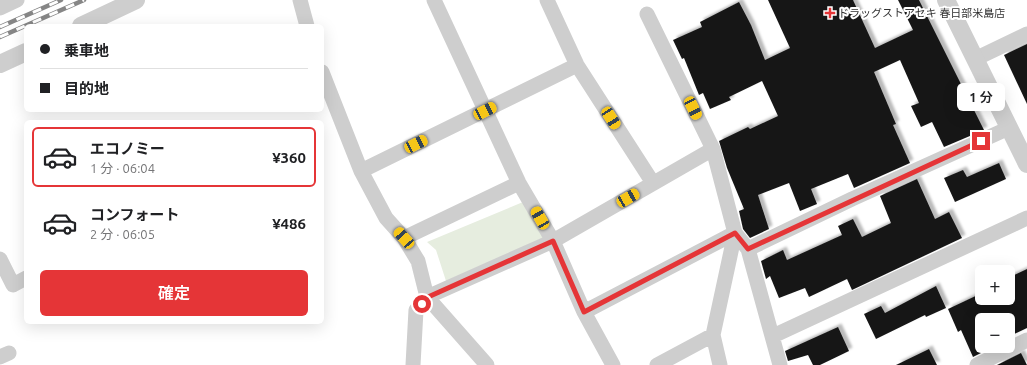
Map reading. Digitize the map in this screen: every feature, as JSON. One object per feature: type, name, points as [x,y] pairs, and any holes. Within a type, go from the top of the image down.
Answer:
[{"type":"street","points":[[85,24],[136,0]]},
{"type":"street","points":[[300,0],[306,24]]},
{"type":"street","points":[[434,0],[519,183],[553,241],[584,312],[612,365]]},
{"type":"street","points":[[547,0],[577,65],[653,183]]},
{"type":"street","points":[[946,0],[1027,164]]},
{"type":"street","points":[[647,14],[713,149],[735,233],[748,249],[780,365]]},
{"type":"street","points":[[975,59],[1027,34]]},
{"type":"street","points":[[0,64],[24,53]]},
{"type":"street","points":[[361,171],[577,65]]},
{"type":"street","points":[[324,77],[361,171],[386,218],[404,238],[418,261],[428,297],[487,365]]},
{"type":"street","points":[[748,249],[852,199],[1010,128]]},
{"type":"street","points":[[413,365],[416,310],[428,297],[553,241],[713,149]]},
{"type":"street","points":[[404,238],[519,183]]},
{"type":"street","points":[[773,336],[1027,218]]},
{"type":"street","points":[[584,312],[735,233]]},
{"type":"street","points":[[720,365],[714,335],[735,233]]},
{"type":"street","points":[[0,259],[13,285],[24,279]]},
{"type":"street","points":[[657,365],[714,335]]},
{"type":"street","points":[[977,365],[1027,340]]},
{"type":"shaded area","points":[[535,197],[552,234],[446,281],[436,250],[427,242]]},
{"type":"building","points":[[768,0],[853,0],[875,48],[913,30],[898,0],[919,0],[984,130],[944,147],[932,122],[921,127],[911,106],[919,103],[900,60],[874,72],[896,124],[893,125],[910,163],[854,188],[848,174],[811,189],[817,204],[800,211],[789,183],[758,195],[769,229],[750,238],[743,229],[739,211],[744,209],[727,168],[719,141],[748,127],[750,129],[778,116],[762,81],[729,97],[731,100],[710,109],[703,93],[699,95],[684,58],[682,59],[673,40],[702,27],[700,22],[739,2],[751,25],[765,60],[790,48]]},
{"type":"building","points":[[1027,44],[1027,104],[1004,55]]},
{"type":"building","points":[[999,163],[1006,179],[955,202],[944,178],[963,170],[967,177]]},
{"type":"building","points":[[917,179],[935,219],[949,212],[962,238],[852,290],[847,279],[809,297],[805,288],[779,298],[770,276],[766,279],[761,261],[783,250],[787,260],[842,235],[838,226],[853,219],[862,237],[891,223],[880,196]]},
{"type":"building","points":[[1027,269],[1027,328],[1015,334],[1015,313],[975,313],[975,353],[981,353],[973,357],[961,330],[958,332],[948,309],[975,296],[975,305],[1015,305],[1015,275]]},
{"type":"building","points":[[936,286],[946,308],[926,317],[925,315],[876,339],[864,314],[881,306],[885,313]]},
{"type":"building","points":[[838,327],[849,351],[820,365],[813,365],[808,355],[788,361],[785,351]]},
{"type":"building","points":[[929,349],[937,365],[896,365]]},
{"type":"building","points":[[1021,353],[1027,365],[997,365]]},
{"type":"railway","points":[[0,27],[61,0]]},
{"type":"railway","points":[[30,24],[84,0]]},
{"type":"railway","points":[[0,37],[24,26]]},
{"type":"place","name":"ドラッグストアセキ 春日部米島店","points":[[830,13]]},
{"type":"route","points":[[422,304],[428,297],[553,241],[584,312],[735,233],[748,249],[852,199],[981,141]]}]
